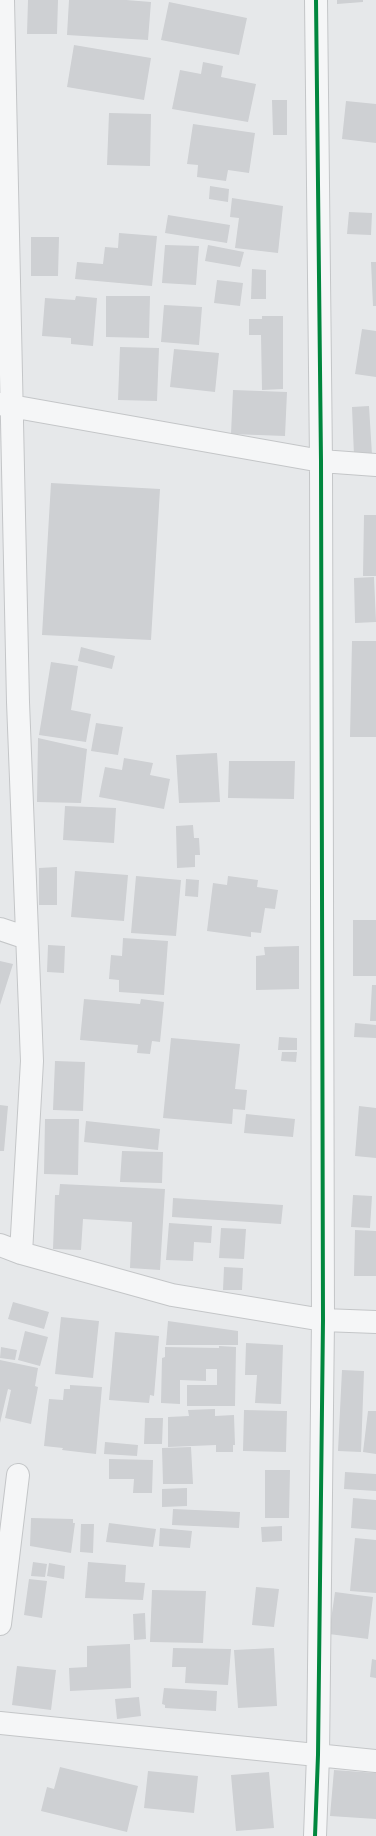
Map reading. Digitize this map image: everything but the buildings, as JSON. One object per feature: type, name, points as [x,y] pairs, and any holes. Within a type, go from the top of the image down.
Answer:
[{"type":"street","points":[[3,0],[3,186],[9,701],[27,938],[32,1061],[21,1253]]},
{"type":"street","points":[[315,1836],[318,1755],[323,1320],[321,461],[316,0]]},
{"type":"street","points":[[5,405],[321,461],[376,465]]},
{"type":"street","points":[[0,928],[27,938]]},
{"type":"street","points":[[0,1245],[21,1253],[172,1295],[323,1320],[376,1322]]},
{"type":"street","points":[[0,1624],[18,1475]]},
{"type":"street","points":[[0,1723],[376,1761]]},
{"type":"cycle path","points":[[315,1836],[318,1755],[323,1320],[321,461],[316,0]]}]
